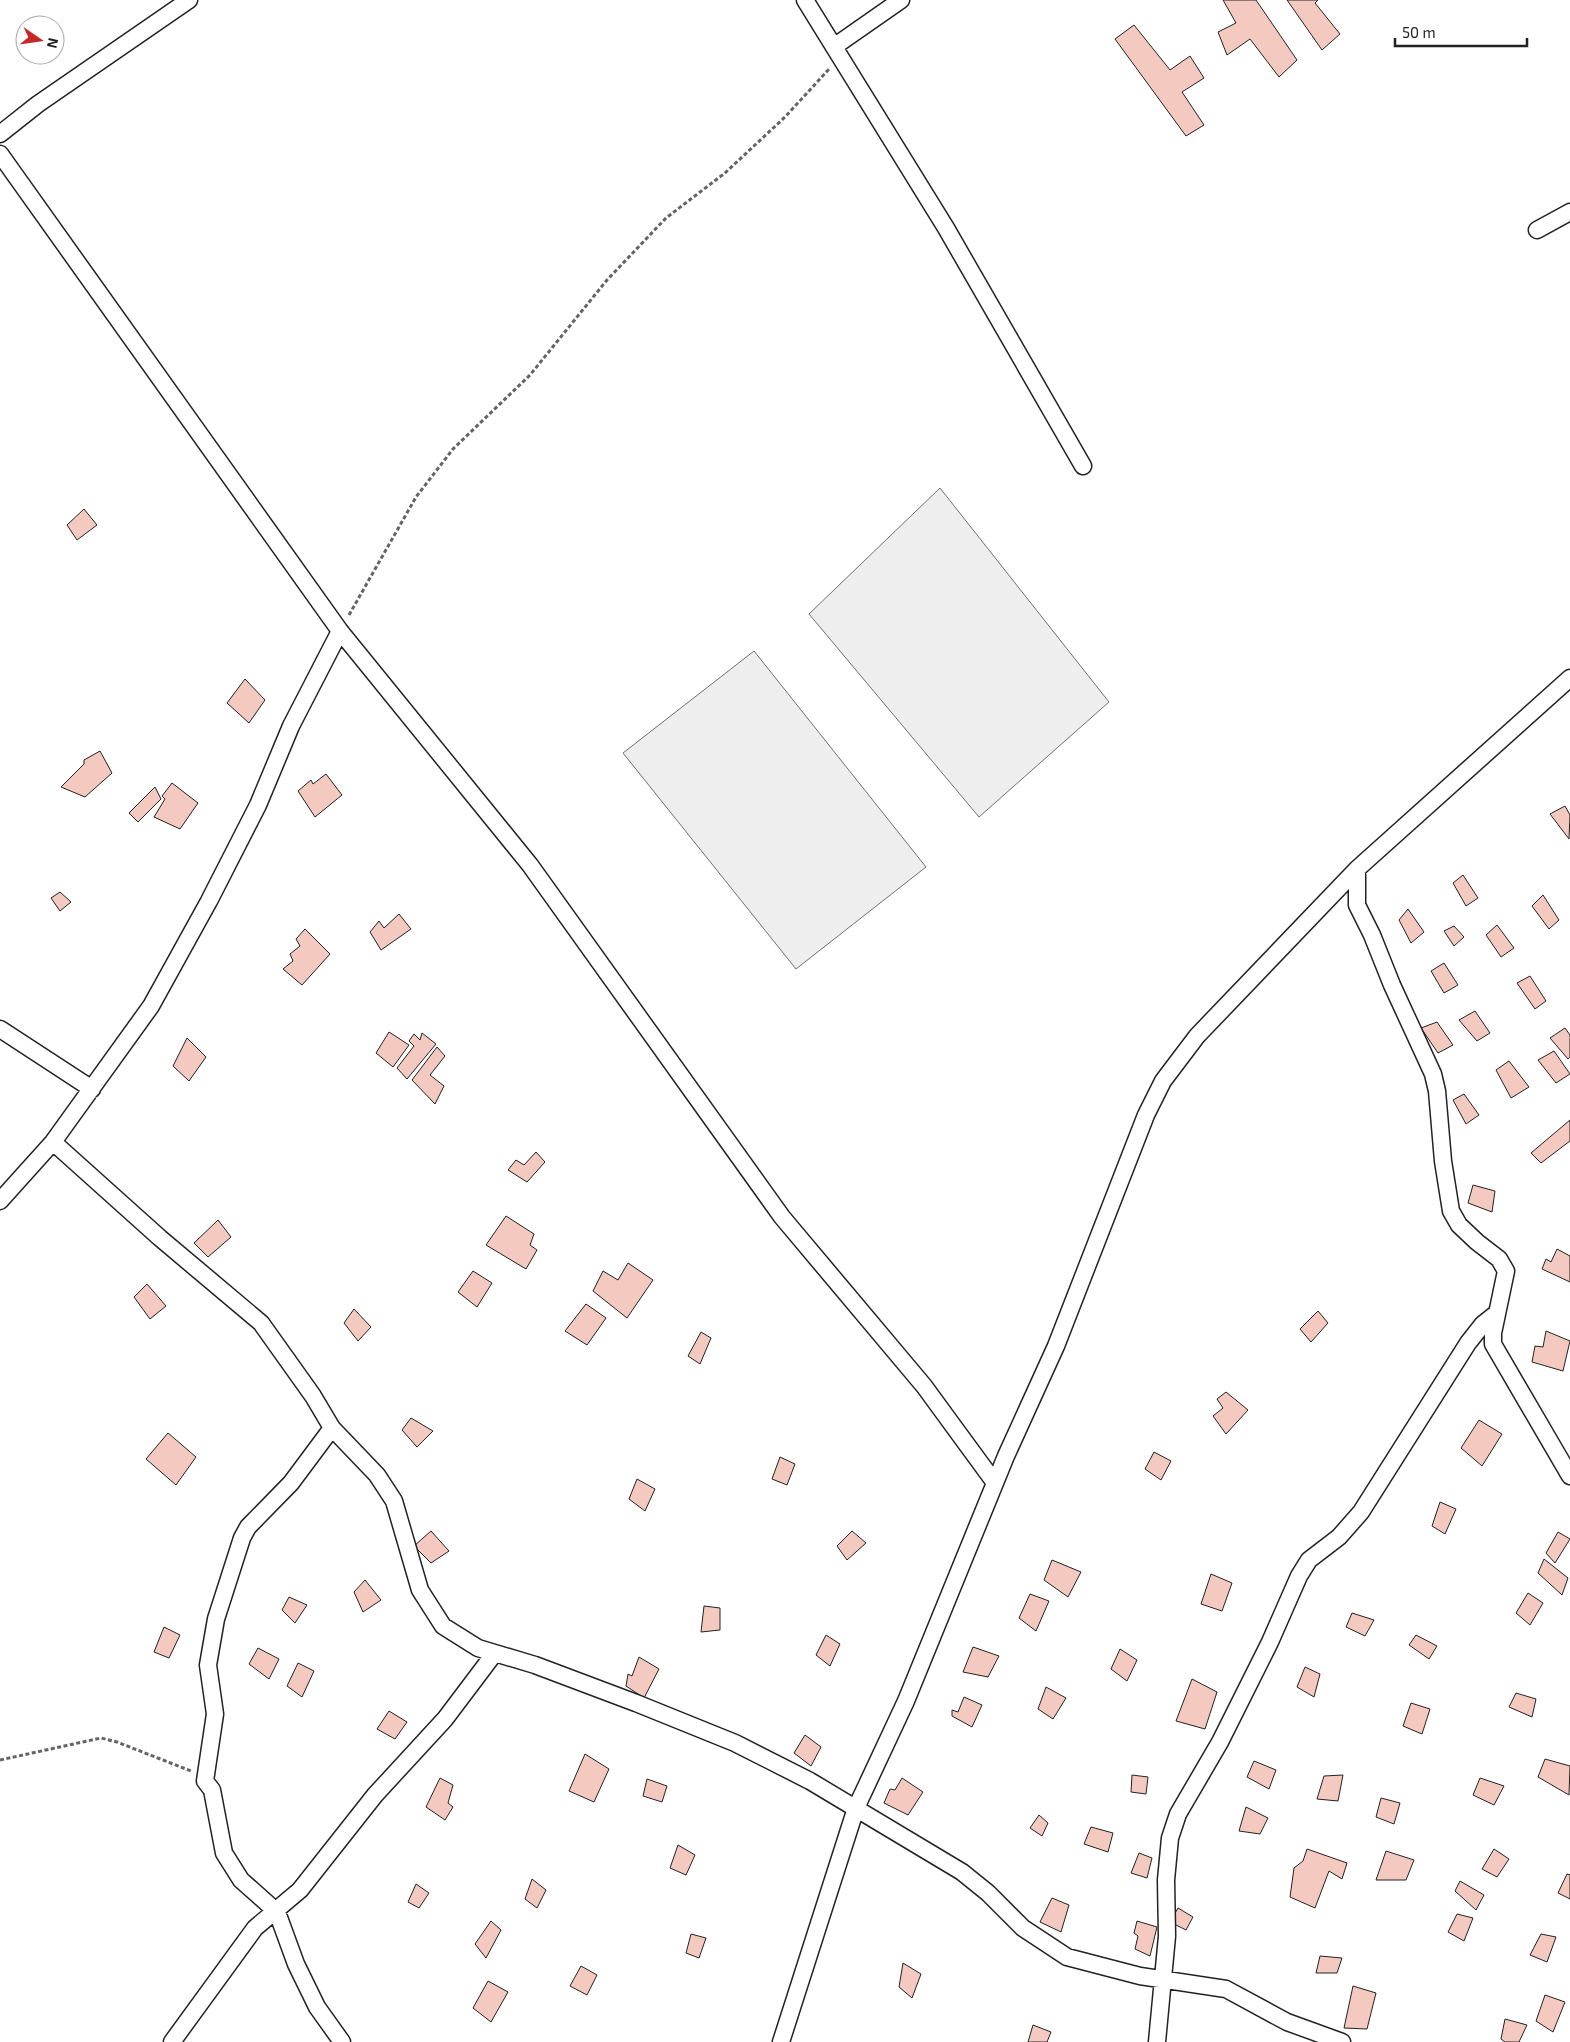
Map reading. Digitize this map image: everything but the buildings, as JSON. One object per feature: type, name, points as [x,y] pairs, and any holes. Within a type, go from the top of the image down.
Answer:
[{"type":"street","points":[[0,134],[38,104],[189,0]]},
{"type":"street","points":[[805,0],[946,228],[1083,466]]},
{"type":"street","points":[[838,52],[900,0]]},
{"type":"street","points":[[0,154],[340,631],[530,865],[782,1217],[924,1386],[995,1483]]},
{"type":"street","points":[[1537,230],[1570,212]]},
{"type":"street","points":[[3,1192],[53,1142],[151,1006],[209,901],[258,804],[291,726],[340,631]]},
{"type":"street","points":[[781,2042],[856,1808],[906,1701],[995,1483],[1056,1346],[1146,1115],[1163,1081],[1197,1036],[1357,869],[1570,678]]},
{"type":"street","points":[[1357,869],[1357,905],[1372,935],[1435,1082],[1443,1161],[1451,1211],[1459,1225],[1499,1259],[1506,1271],[1497,1313],[1494,1344],[1570,1476]]},
{"type":"street","points":[[0,1029],[92,1089]]},
{"type":"street","points":[[53,1142],[160,1238],[261,1323],[302,1379],[332,1428],[377,1475],[394,1501],[420,1590],[443,1626],[478,1648],[535,1664],[735,1743],[810,1782],[962,1872],[988,1893],[1023,1928],[1067,1957],[1140,1976],[1164,1978],[1226,1989],[1288,2022],[1342,2042]]},
{"type":"street","points":[[1158,2042],[1164,1978],[1166,1880],[1170,1838],[1178,1814],[1220,1742],[1270,1642],[1298,1576],[1309,1560],[1339,1537],[1361,1512],[1468,1343],[1483,1324],[1497,1313]]},
{"type":"street","points":[[332,1428],[291,1483],[248,1527],[242,1538],[216,1619],[208,1664],[215,1714],[205,1781],[212,1790],[224,1853],[228,1862],[241,1880],[277,1912],[296,1964],[317,2007],[342,2042]]},
{"type":"street","points":[[172,2042],[255,1928],[277,1912],[300,1890],[375,1796],[445,1719],[494,1654]]},
{"type":"path","points":[[340,631],[416,497],[453,449],[530,375],[607,280],[666,218],[725,173],[785,117],[825,72],[838,52]]},
{"type":"path","points":[[0,1760],[101,1738],[164,1760],[197,1774],[205,1781]]},
{"type":"shaded area","points":[[940,488],[1109,702],[979,817],[809,614]]},
{"type":"shaded area","points":[[754,651],[926,867],[796,969],[623,753]]}]
